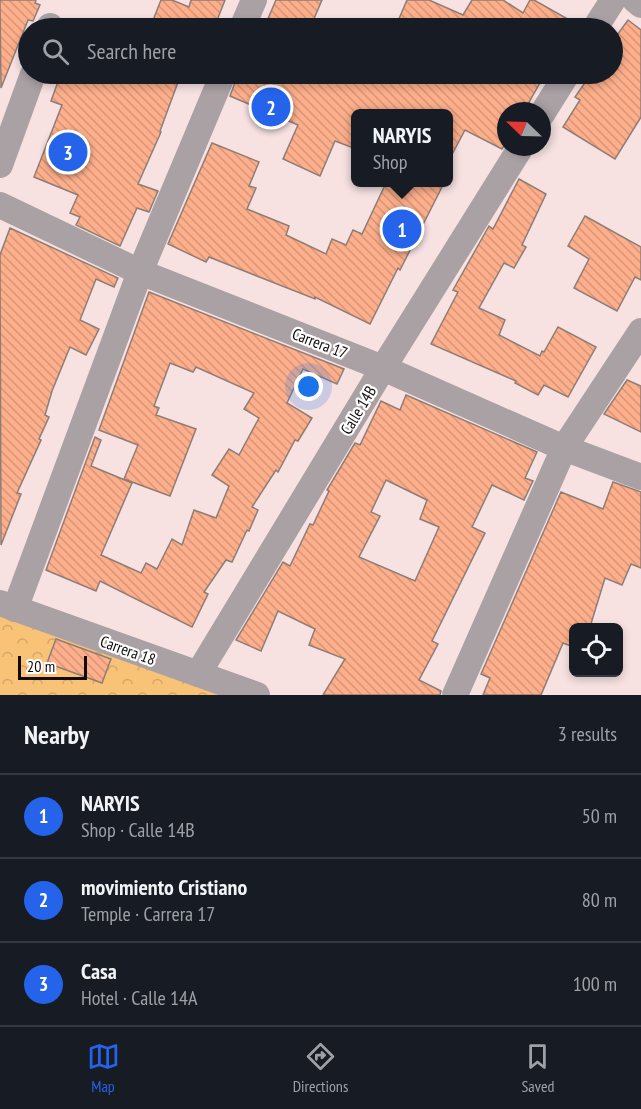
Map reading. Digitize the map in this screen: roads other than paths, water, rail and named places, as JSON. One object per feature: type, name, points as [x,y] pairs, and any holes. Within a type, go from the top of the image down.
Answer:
[{"type":"street","points":[[246,18],[254,0]]},
{"type":"street","points":[[602,18],[613,0]]},
{"type":"street","points":[[634,0],[641,5]]},
{"type":"street","points":[[0,165],[29,84]]},
{"type":"street","points":[[7,606],[140,272],[219,84]]},
{"type":"street","points":[[550,102],[561,84]]},
{"type":"street","name":"Calle 14B","points":[[198,674],[383,368],[515,156]]},
{"type":"street","name":"Carrera 17","points":[[0,205],[140,272],[383,368],[564,448],[641,477]]},
{"type":"street","points":[[455,695],[564,448],[641,331]]},
{"type":"street","name":"Carrera 18","points":[[7,606],[257,695]]},
{"type":"place","name":"movimiento Cristiano","points":[[271,107]]},
{"type":"place","name":"Casa","points":[[68,152]]},
{"type":"place","name":"NARYIS","points":[[402,229]]}]
